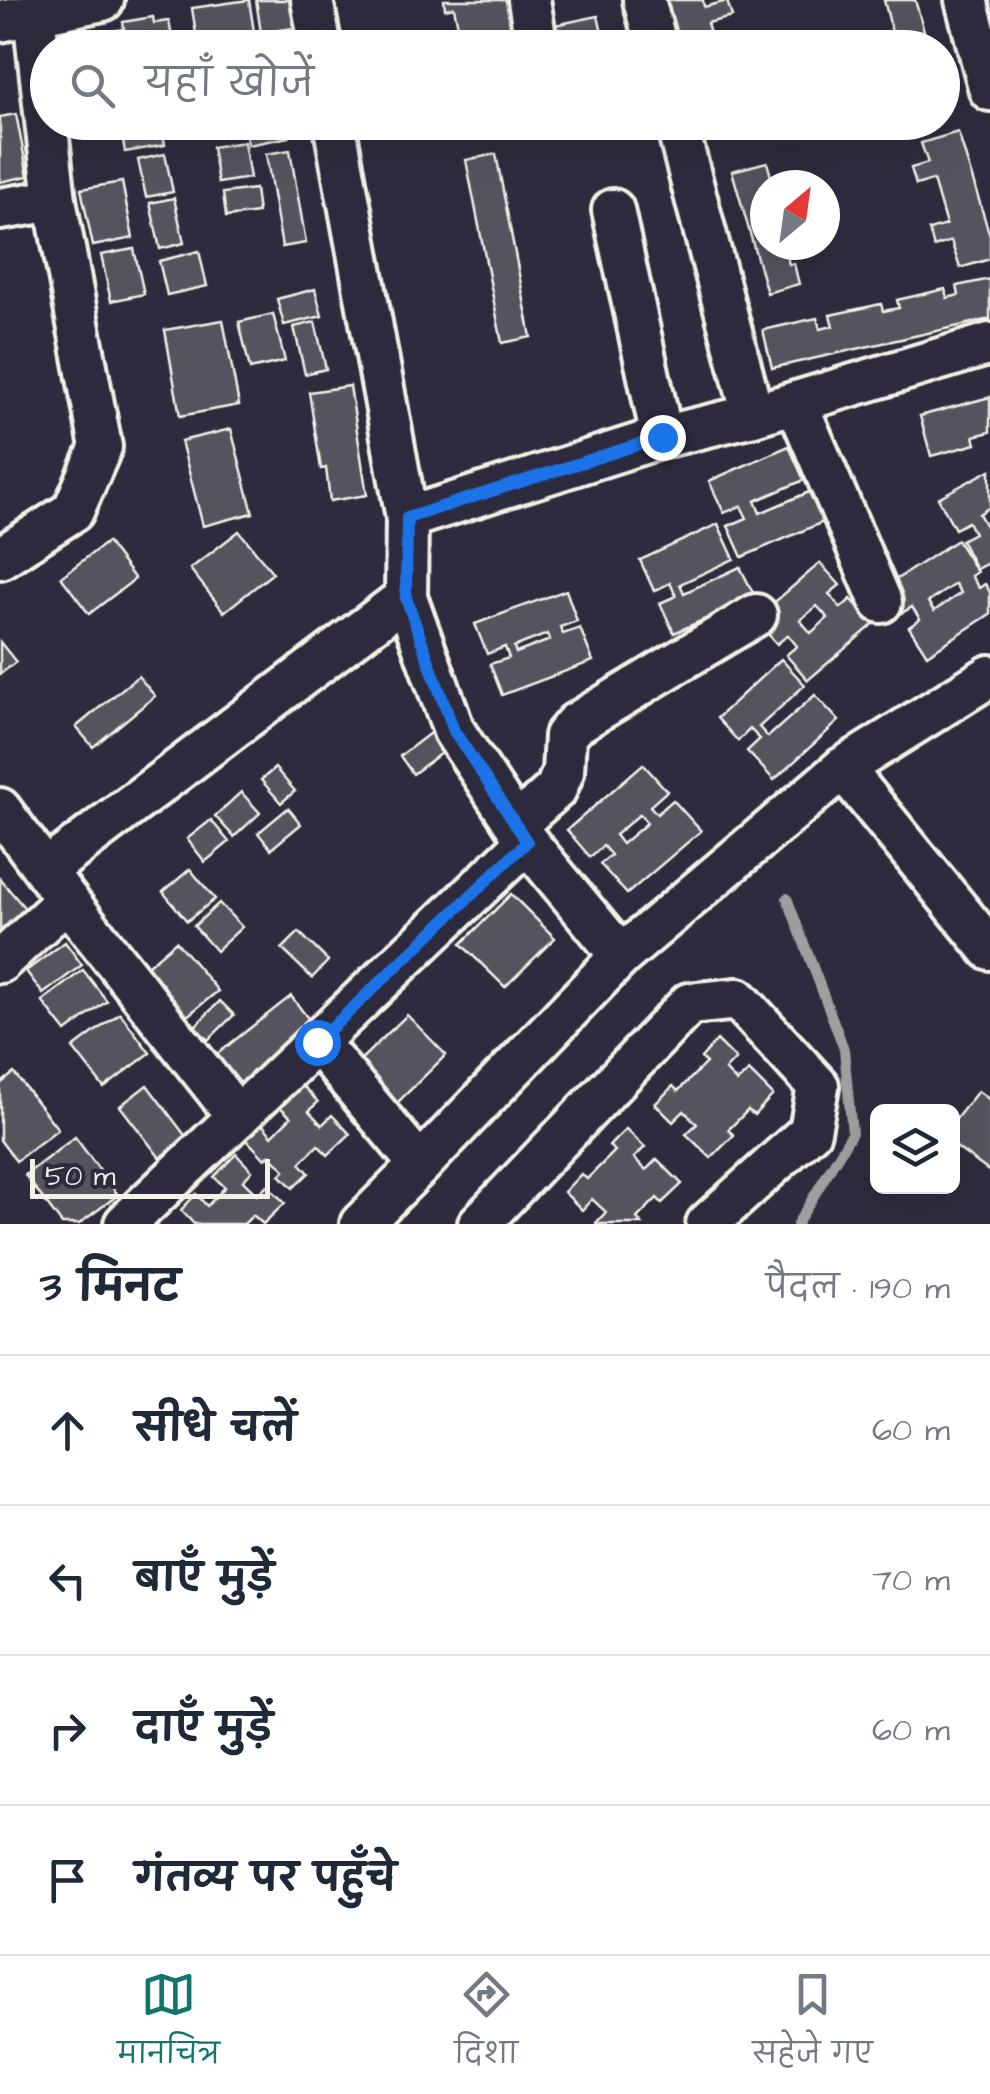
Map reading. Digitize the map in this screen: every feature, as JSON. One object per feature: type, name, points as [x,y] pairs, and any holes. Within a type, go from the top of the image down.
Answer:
[{"type":"street","points":[[30,79],[17,18],[103,0]]},
{"type":"street","points":[[312,0],[318,30]]},
{"type":"street","points":[[528,0],[535,30]]},
{"type":"street","points":[[644,0],[652,30]]},
{"type":"street","points":[[966,0],[990,90]]},
{"type":"street","points":[[0,558],[73,511],[101,448],[43,140]]},
{"type":"street","points":[[337,140],[407,518],[406,598],[454,731],[522,834],[622,956]]},
{"type":"street","points":[[681,140],[753,416]]},
{"type":"street","points":[[0,209],[56,200]]},
{"type":"street","points":[[613,210],[662,437]]},
{"type":"street","points":[[407,518],[662,437],[753,416],[990,344]]},
{"type":"street","points":[[796,402],[881,602]]},
{"type":"street","points":[[0,962],[57,884],[406,598]]},
{"type":"street","points":[[125,1224],[317,1042],[522,834],[556,789],[563,772],[564,736],[575,724],[756,615]]},
{"type":"street","points":[[364,1223],[622,956],[843,768],[990,676]]},
{"type":"street","points":[[843,768],[990,948]]},
{"type":"street","points":[[0,809],[238,1116]]},
{"type":"street","points":[[479,1224],[689,1004],[738,999],[818,1086],[810,1131],[706,1224]]},
{"type":"street","points":[[317,1042],[420,1166]]},
{"type":"building","points":[[249,0],[254,30],[195,30],[192,8]]},
{"type":"building","points":[[256,0],[295,0],[299,27],[261,30]]},
{"type":"building","points":[[444,0],[508,0],[514,30],[459,30],[454,7],[445,9]]},
{"type":"building","points":[[666,0],[703,0],[704,7],[727,1],[732,17],[707,23],[709,30],[674,30]]},
{"type":"building","points":[[884,0],[915,0],[924,30],[892,30]]},
{"type":"building","points":[[598,16],[601,30],[556,30],[555,25]]},
{"type":"building","points":[[153,17],[154,23],[169,21],[171,30],[118,30],[124,29],[123,22]]},
{"type":"building","points":[[16,114],[28,176],[0,182],[0,117]]},
{"type":"building","points":[[960,138],[990,236],[990,259],[960,268],[951,241],[934,247],[929,230],[946,225],[933,180],[916,185],[911,168],[928,163],[921,143]]},
{"type":"building","points":[[123,140],[164,140],[165,145],[125,152]]},
{"type":"building","points":[[247,140],[274,140],[248,145]]},
{"type":"building","points":[[244,142],[250,178],[218,183],[212,147]]},
{"type":"building","points":[[290,150],[306,243],[282,247],[266,154]]},
{"type":"building","points":[[165,154],[173,192],[146,197],[138,160]]},
{"type":"building","points":[[496,154],[531,337],[502,343],[466,160]]},
{"type":"building","points":[[767,162],[769,170],[750,170],[750,234],[732,171]]},
{"type":"building","points":[[122,182],[133,238],[93,246],[81,189]]},
{"type":"building","points":[[255,189],[258,213],[226,217],[223,193]]},
{"type":"building","points":[[174,198],[184,243],[160,249],[150,203]]},
{"type":"building","points":[[134,249],[144,294],[111,301],[101,255]]},
{"type":"building","points":[[199,251],[207,286],[167,295],[159,261]]},
{"type":"building","points":[[758,260],[788,260],[794,264],[799,284],[767,293]]},
{"type":"building","points":[[990,279],[990,319],[772,368],[763,330],[817,318],[820,329],[833,326],[830,315],[881,304],[883,311],[899,308],[897,300],[945,289],[947,298],[959,295],[957,286]]},
{"type":"building","points":[[315,289],[322,316],[284,325],[277,299]]},
{"type":"building","points":[[273,314],[285,361],[250,369],[239,322]]},
{"type":"building","points":[[223,320],[239,405],[180,416],[165,330]]},
{"type":"building","points":[[315,322],[326,369],[305,374],[294,327]]},
{"type":"building","points":[[350,386],[367,495],[330,501],[309,392]]},
{"type":"building","points":[[990,397],[990,432],[974,436],[976,444],[931,456],[920,416]]},
{"type":"building","points":[[231,429],[253,513],[203,526],[181,441]]},
{"type":"building","points":[[789,446],[804,480],[755,501],[760,513],[809,492],[823,522],[742,557],[728,526],[747,518],[741,506],[724,513],[709,481]]},
{"type":"building","points":[[990,470],[990,507],[979,514],[986,526],[990,524],[990,562],[976,569],[961,540],[974,533],[968,522],[955,529],[938,498]]},
{"type":"building","points":[[718,524],[734,559],[680,584],[684,593],[740,567],[755,597],[674,633],[660,603],[676,596],[670,583],[654,591],[640,560]]},
{"type":"building","points":[[239,531],[273,573],[224,612],[190,569]]},
{"type":"building","points":[[957,540],[977,572],[971,576],[979,588],[985,584],[990,592],[990,614],[927,655],[909,627],[920,619],[912,607],[900,614],[883,588]],"holes":[[[955,584],[961,593],[934,611],[928,602]]]},
{"type":"building","points":[[107,542],[135,579],[89,614],[61,577]]},
{"type":"building","points":[[820,563],[840,585],[829,594],[841,608],[851,599],[874,624],[808,680],[786,655],[797,646],[788,635],[777,644],[755,619]],"holes":[[[817,606],[828,618],[811,633],[800,620]]]},
{"type":"building","points":[[566,590],[577,621],[560,627],[563,634],[580,628],[593,661],[502,695],[490,664],[509,658],[505,647],[487,654],[475,624]],"holes":[[[547,634],[550,640],[516,653],[514,647]]]},
{"type":"building","points":[[0,642],[16,662],[0,674]]},
{"type":"building","points":[[781,659],[805,685],[759,727],[768,737],[815,695],[839,721],[774,780],[747,751],[760,739],[750,729],[738,741],[717,718]]},
{"type":"building","points":[[138,676],[155,696],[93,747],[76,727]]},
{"type":"building","points":[[438,727],[452,745],[413,774],[400,756]]},
{"type":"building","points":[[643,764],[667,791],[650,806],[657,814],[673,800],[701,831],[627,894],[600,864],[611,855],[603,846],[590,857],[567,830]],"holes":[[[640,814],[647,823],[622,844],[615,835]]]},
{"type":"building","points":[[275,768],[295,791],[281,803],[261,780]]},
{"type":"building","points":[[241,792],[260,813],[234,837],[215,816]]},
{"type":"building","points":[[288,808],[301,824],[271,849],[258,833]]},
{"type":"building","points":[[211,820],[229,842],[205,862],[187,839]]},
{"type":"building","points":[[190,869],[215,899],[187,921],[163,892]]},
{"type":"building","points":[[0,879],[29,913],[0,937]]},
{"type":"building","points":[[511,894],[555,938],[505,987],[461,944]]},
{"type":"building","points":[[219,903],[242,927],[216,951],[194,926]]},
{"type":"building","points":[[299,932],[328,961],[312,978],[282,949]]},
{"type":"building","points":[[176,941],[218,991],[181,1021],[140,972]]},
{"type":"building","points":[[65,942],[82,965],[43,994],[26,971]]},
{"type":"building","points":[[83,970],[107,1001],[66,1032],[42,1001]]},
{"type":"building","points":[[291,996],[320,1034],[246,1091],[217,1054]]},
{"type":"building","points":[[220,1001],[234,1015],[208,1040],[195,1026]]},
{"type":"building","points":[[120,1013],[150,1053],[104,1088],[73,1048]]},
{"type":"building","points":[[407,1015],[446,1055],[395,1105],[355,1065]]},
{"type":"building","points":[[717,1040],[736,1059],[725,1070],[737,1082],[749,1071],[773,1095],[754,1115],[748,1110],[728,1130],[734,1135],[711,1158],[686,1134],[697,1124],[684,1111],[673,1122],[655,1104],[673,1086],[678,1091],[706,1063],[701,1058]]},
{"type":"building","points":[[14,1073],[58,1129],[16,1161],[0,1140],[0,1084]]},
{"type":"building","points":[[147,1085],[187,1138],[160,1158],[120,1106]]},
{"type":"building","points":[[302,1085],[318,1102],[309,1111],[322,1125],[332,1115],[350,1134],[328,1155],[318,1145],[300,1163],[309,1173],[293,1188],[280,1175],[285,1170],[270,1155],[265,1159],[246,1139],[262,1124],[272,1136],[291,1117],[280,1107]]},
{"type":"building","points":[[978,1091],[990,1100],[990,1172],[960,1150],[960,1114]]},
{"type":"building","points":[[626,1129],[645,1147],[634,1158],[646,1170],[657,1159],[682,1184],[662,1203],[657,1198],[637,1218],[642,1224],[597,1224],[606,1212],[592,1199],[582,1210],[564,1192],[581,1174],[587,1179],[615,1151],[609,1146]]},
{"type":"building","points":[[75,1137],[118,1195],[79,1224],[62,1224],[25,1175]]},
{"type":"building","points":[[236,1154],[252,1171],[243,1181],[257,1195],[267,1185],[285,1203],[263,1224],[253,1215],[244,1224],[194,1224],[181,1210],[196,1194],[207,1206],[225,1187],[214,1177]]},
{"type":"waterway","points":[[787,898],[844,1049],[852,1133],[797,1224]]},
{"type":"route","points":[[317,1042],[527,842],[454,731],[406,598],[407,518],[662,437]]}]
